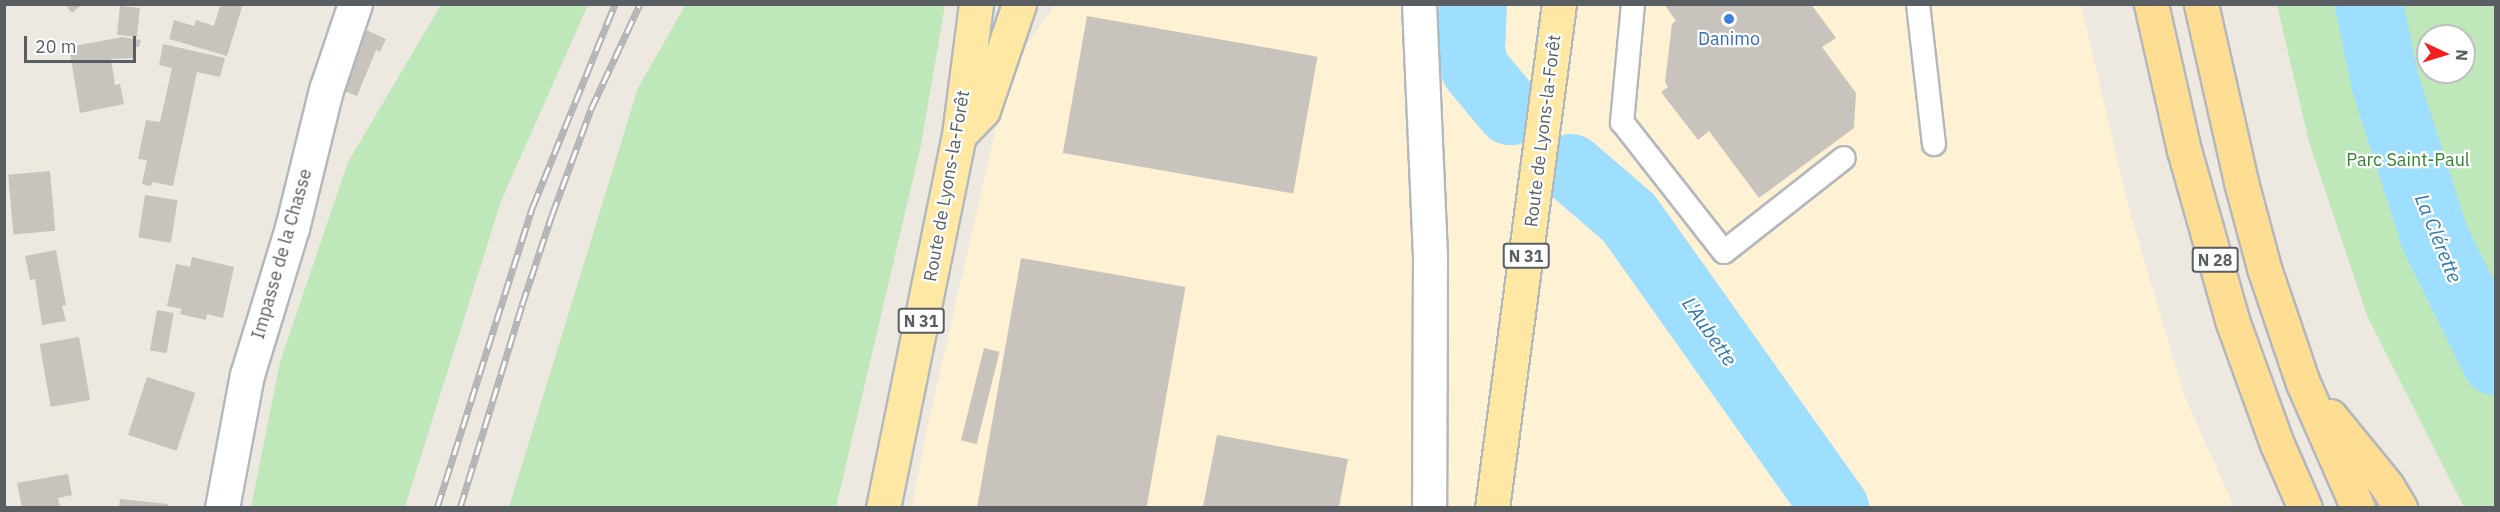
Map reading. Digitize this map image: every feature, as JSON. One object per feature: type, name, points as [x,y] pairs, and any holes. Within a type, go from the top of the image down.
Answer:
[{"type":"highway","name":"N 28","points":[[2151,4],[2184,150],[2232,320],[2277,444],[2305,507]]},
{"type":"highway","name":"N 28","points":[[2202,4],[2241,182],[2264,268],[2303,383],[2358,507]]},
{"type":"highway","points":[[2303,383],[2387,486],[2400,507]]},
{"type":"main road","name":"Route de Lyons-la-Forêt","points":[[883,507],[959,135],[976,4]]},
{"type":"main road","points":[[959,135],[983,110],[1019,4]]},
{"type":"main road","name":"Route de Lyons-la-Forêt","points":[[1492,507],[1559,4]]},
{"type":"street","name":"Impasse de la Chasse","points":[[222,507],[247,375],[292,228],[326,90],[355,4]]},
{"type":"street","points":[[1419,4],[1430,255],[1429,507]]},
{"type":"lane","points":[[1633,4],[1622,122],[1724,252],[1844,158]]},
{"type":"lane","points":[[1918,4],[1934,144]]},
{"type":"shaded area","points":[[1056,4],[2081,5],[2129,209],[2184,395],[2234,507],[912,508],[925,438],[1010,67]]},
{"type":"green space","points":[[686,4],[945,5],[921,145],[836,507],[509,507],[638,88]]},
{"type":"green space","points":[[441,5],[588,5],[501,201],[405,507],[251,507],[280,362],[348,162]]},
{"type":"green space","name":"Parc Saint-Paul","points":[[2277,5],[2495,5],[2495,507],[2464,507],[2368,318],[2309,142]]},
{"type":"building","points":[[65,4],[82,4],[72,13]]},
{"type":"building","points":[[216,4],[243,4],[227,56],[169,39],[174,20],[194,26],[196,20],[214,26],[220,6]]},
{"type":"building","points":[[1664,4],[1811,4],[1836,38],[1822,47],[1856,93],[1854,128],[1759,198],[1709,131],[1698,140],[1661,92],[1668,87],[1665,82],[1672,24],[1676,21]]},
{"type":"building","points":[[120,6],[140,8],[137,37],[117,35]]},
{"type":"building","points":[[1087,16],[1317,57],[1293,194],[1063,153]]},
{"type":"building","points":[[364,29],[386,39],[380,52],[376,50],[357,96],[336,88]]},
{"type":"building","points":[[122,37],[141,40],[139,47],[134,47],[133,58],[111,59],[115,85],[120,84],[124,104],[80,113],[69,47]]},
{"type":"building","points":[[163,44],[225,58],[220,77],[197,72],[173,186],[152,182],[151,186],[142,184],[147,160],[138,159],[146,120],[160,122],[172,68],[159,65]]},
{"type":"building","points":[[50,171],[55,231],[13,234],[8,175]]},
{"type":"building","points":[[145,195],[178,200],[171,243],[138,237]]},
{"type":"building","points":[[56,250],[66,305],[62,306],[66,321],[42,325],[35,279],[30,280],[25,256]]},
{"type":"building","points":[[192,257],[234,267],[223,318],[207,314],[206,320],[180,314],[182,309],[167,306],[176,264],[190,267]]},
{"type":"building","points":[[1021,258],[1185,287],[1146,508],[977,507]]},
{"type":"building","points":[[157,310],[174,313],[167,353],[150,350]]},
{"type":"building","points":[[79,337],[90,400],[51,407],[40,344]]},
{"type":"building","points":[[984,348],[1000,352],[977,444],[961,440]]},
{"type":"building","points":[[147,377],[196,393],[177,451],[128,435]]},
{"type":"building","points":[[1217,435],[1348,459],[1339,507],[1203,507]]},
{"type":"building","points":[[68,474],[72,495],[58,498],[60,507],[22,507],[17,483]]},
{"type":"building","points":[[120,499],[168,504],[167,507],[119,507]]},
{"type":"waterway","name":"L'Aubette","points":[[1473,4],[1471,51],[1475,69],[1510,111]]},
{"type":"waterway","name":"La Clérette","points":[[2369,4],[2385,82],[2434,236],[2496,362]]},
{"type":"waterway","name":"L'Aubette","points":[[1571,168],[1629,218],[1835,508]]},
{"type":"railway","points":[[437,508],[533,206],[615,4]]},
{"type":"railway","points":[[460,508],[552,215],[591,109],[640,4]]},
{"type":"place","name":"Danimo","points":[[1729,19]]}]
